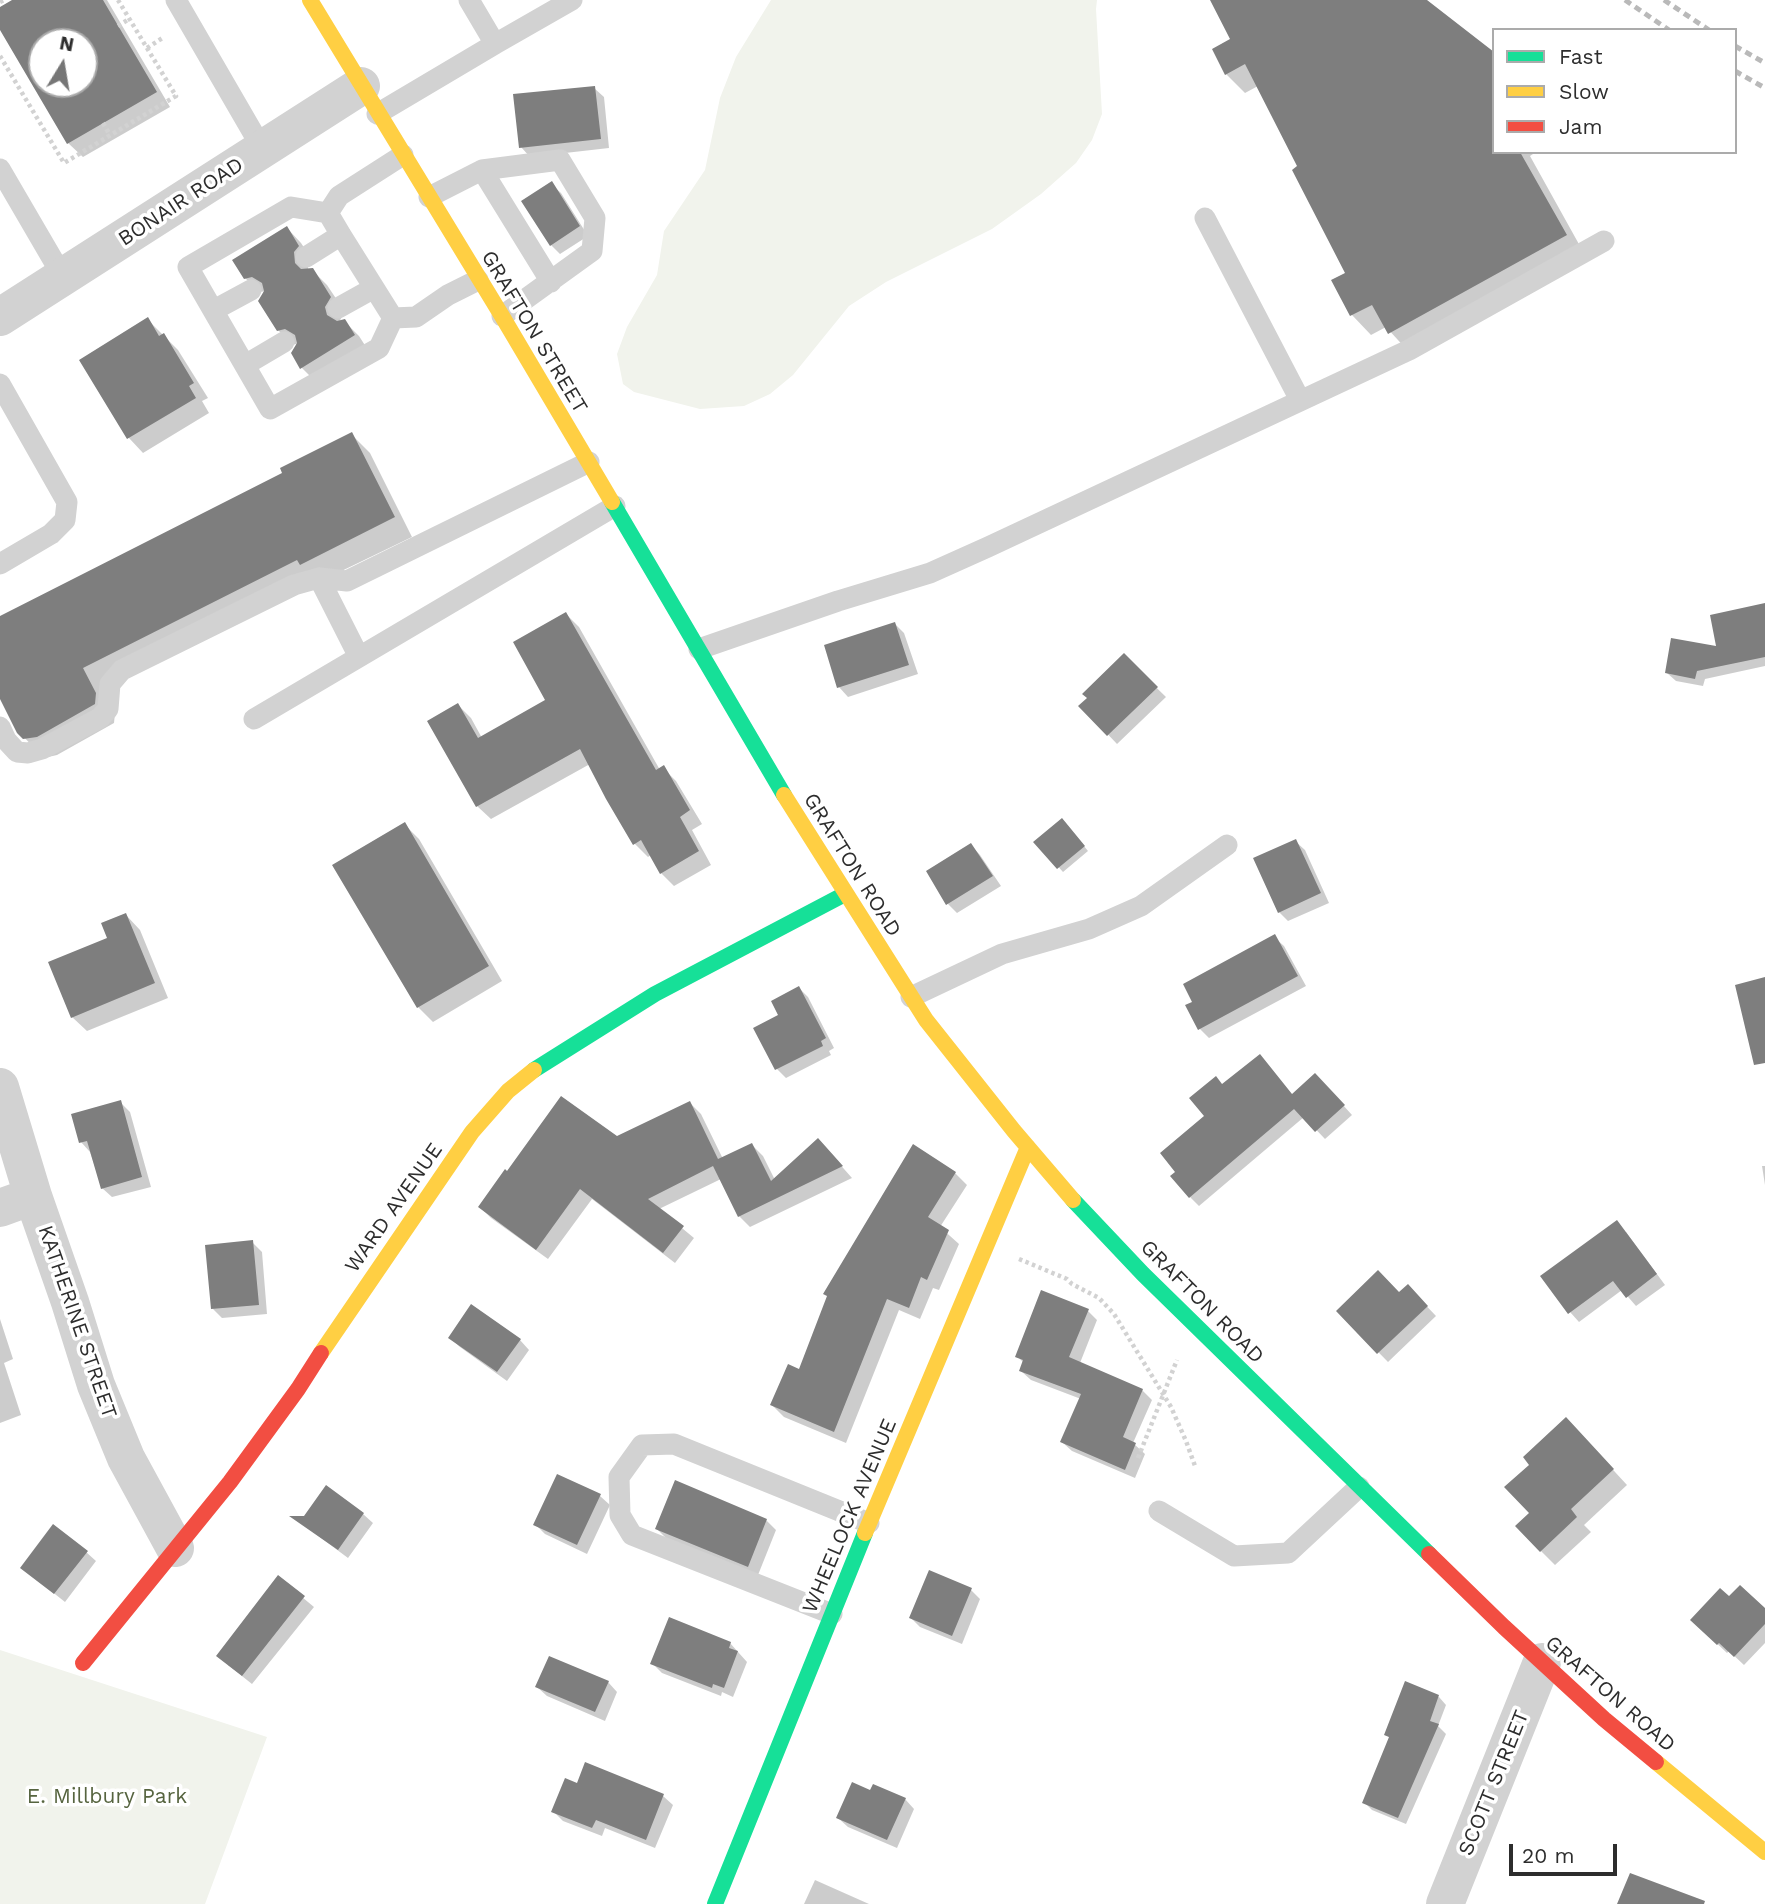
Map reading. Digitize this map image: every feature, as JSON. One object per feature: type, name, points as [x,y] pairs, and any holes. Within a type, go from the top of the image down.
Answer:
[{"type":"main road","name":"GRAFTON STREET","points":[[310,0],[502,316],[721,686]]},
{"type":"main road","name":"GRAFTON ROAD","points":[[721,686],[845,894],[926,1020],[1064,1190],[1143,1274],[1359,1487],[1542,1662],[1604,1719],[1765,1852]]},
{"type":"main road","name":"WARD AVENUE","points":[[83,1663],[230,1482],[291,1399],[346,1312],[472,1132],[508,1091],[536,1069],[656,994],[845,894]]},
{"type":"main road","name":"WHEELOCK AVENUE","points":[[715,1904],[869,1523],[1028,1147]]},
{"type":"street","name":"BONAIR ROAD","points":[[0,317],[262,150],[369,100]]},
{"type":"street","name":"KATHERINE STREET","points":[[0,1087],[17,1202],[70,1302],[96,1385],[126,1458],[175,1548]]},
{"type":"street","name":"SCOTT STREET","points":[[1445,1904],[1542,1662]]},
{"type":"lane","points":[[176,0],[262,150]]},
{"type":"lane","points":[[468,0],[495,44]]},
{"type":"lane","points":[[369,100],[495,44],[564,2]]},
{"type":"lane","points":[[328,213],[339,196],[403,155]]},
{"type":"lane","points":[[429,197],[482,170],[560,160],[595,218],[592,251],[502,316]]},
{"type":"lane","points":[[0,169],[63,277]]},
{"type":"lane","points":[[482,170],[551,282]]},
{"type":"lane","points":[[291,206],[328,213],[393,318],[379,348],[270,409],[188,267],[291,206]]},
{"type":"lane","points":[[1205,218],[1300,400]]},
{"type":"lane","points":[[306,257],[341,235]]},
{"type":"lane","points":[[699,649],[838,601],[930,573],[1409,350],[1604,241]]},
{"type":"lane","points":[[393,318],[416,317],[448,295],[478,280]]},
{"type":"lane","points":[[338,308],[374,288]]},
{"type":"lane","points":[[214,310],[251,290]]},
{"type":"lane","points":[[245,365],[284,342]]},
{"type":"lane","points":[[0,383],[66,502],[65,520],[51,534],[0,564]]},
{"type":"lane","points":[[0,727],[6,740],[17,752],[28,753],[42,749],[100,718],[108,709],[110,684],[122,670],[294,584],[319,578],[347,581],[589,462]]},
{"type":"lane","points":[[254,719],[615,506]]},
{"type":"lane","points":[[319,578],[359,657]]},
{"type":"lane","points":[[911,997],[1002,954],[1089,929],[1141,906],[1227,845]]},
{"type":"lane","points":[[832,1614],[632,1535],[620,1515],[619,1477],[642,1445],[674,1444],[869,1523]]},
{"type":"lane","points":[[1159,1511],[1234,1556],[1288,1553],[1359,1487]]},
{"type":"path","points":[[0,56],[64,163],[176,96],[118,0]]},
{"type":"path","points":[[118,26],[129,18]]},
{"type":"path","points":[[103,123],[110,135]]},
{"type":"path","points":[[1018,1259],[1067,1279],[1099,1298],[1114,1314],[1164,1395],[1195,1466]]},
{"type":"path","points":[[1138,1458],[1179,1356]]},
{"type":"green space","points":[[771,0],[1097,0],[1102,114],[1092,140],[1076,163],[1041,194],[992,229],[886,282],[849,306],[793,375],[770,394],[744,406],[700,409],[634,392],[623,384],[617,354],[627,327],[657,275],[664,231],[705,170],[720,98],[736,57]]},
{"type":"green space","name":"E. Millbury Park","points":[[0,1650],[267,1737],[205,1904],[0,1904]]},
{"type":"building","points":[[12,0],[103,0],[157,92],[67,144],[40,98],[98,98],[98,28],[28,28],[28,78],[0,30],[0,7]]},
{"type":"building","points":[[1210,0],[1427,0],[1492,50],[1492,154],[1521,154],[1567,235],[1388,334],[1372,305],[1350,316],[1331,280],[1345,273],[1292,170],[1297,166],[1245,64],[1225,75],[1212,49],[1230,39]]},
{"type":"building","points":[[595,86],[601,139],[519,148],[513,94]]},
{"type":"building","points":[[552,181],[580,226],[550,246],[521,201]]},
{"type":"building","points":[[287,226],[299,246],[294,252],[295,263],[301,269],[313,268],[331,297],[325,307],[327,315],[337,321],[345,319],[355,335],[300,369],[291,353],[297,343],[295,335],[285,329],[277,331],[258,301],[264,291],[262,283],[252,277],[244,279],[232,260]]},
{"type":"building","points":[[148,317],[159,336],[164,333],[194,383],[189,386],[196,398],[127,439],[79,360]]},
{"type":"building","points":[[352,432],[395,517],[300,565],[297,560],[83,668],[96,693],[95,704],[37,737],[23,739],[17,733],[0,699],[0,616],[282,473],[280,468]]},
{"type":"building","points":[[1765,603],[1765,657],[1697,671],[1695,679],[1665,673],[1671,638],[1716,646],[1710,615]]},
{"type":"building","points":[[566,612],[656,770],[664,765],[690,810],[680,817],[699,851],[660,874],[641,840],[633,845],[580,749],[476,807],[427,721],[458,703],[478,738],[545,700],[513,642]]},
{"type":"building","points":[[895,622],[909,665],[837,688],[824,645]]},
{"type":"building","points":[[1124,653],[1158,687],[1107,736],[1078,706],[1087,698],[1082,694]]},
{"type":"building","points":[[1062,818],[1085,846],[1057,869],[1033,842]]},
{"type":"building","points":[[405,822],[489,966],[417,1008],[332,865]]},
{"type":"building","points":[[1296,839],[1321,893],[1278,913],[1253,858]]},
{"type":"building","points":[[971,843],[993,876],[946,905],[926,871]]},
{"type":"building","points":[[126,913],[155,983],[71,1018],[48,962],[107,938],[101,923]]},
{"type":"building","points":[[1275,934],[1298,976],[1198,1030],[1185,1005],[1192,1002],[1183,984]]},
{"type":"building","points":[[1765,977],[1765,1063],[1754,1065],[1735,985]]},
{"type":"building","points":[[799,986],[826,1038],[821,1041],[823,1046],[775,1070],[753,1028],[778,1015],[771,1001]]},
{"type":"building","points":[[1260,1054],[1292,1094],[1315,1073],[1345,1105],[1315,1132],[1294,1109],[1189,1198],[1170,1176],[1175,1172],[1160,1153],[1204,1116],[1189,1098],[1216,1076],[1222,1084]]},
{"type":"building","points":[[561,1096],[617,1136],[690,1101],[718,1159],[752,1143],[771,1181],[818,1138],[843,1166],[738,1217],[713,1166],[648,1199],[684,1226],[663,1253],[580,1189],[536,1250],[478,1207]]},
{"type":"building","points":[[121,1100],[142,1177],[101,1189],[87,1141],[79,1143],[71,1114]]},
{"type":"building","points":[[913,1144],[956,1172],[928,1217],[949,1230],[927,1280],[921,1277],[909,1308],[887,1299],[834,1432],[770,1405],[788,1364],[799,1369],[827,1296],[823,1294]]},
{"type":"building","points":[[1617,1220],[1657,1274],[1626,1298],[1613,1281],[1568,1314],[1540,1276]]},
{"type":"building","points":[[253,1240],[259,1305],[211,1309],[205,1245]]},
{"type":"building","points":[[1378,1270],[1399,1292],[1408,1284],[1428,1306],[1377,1354],[1336,1311]]},
{"type":"building","points":[[1041,1290],[1089,1309],[1069,1357],[1143,1389],[1123,1437],[1136,1443],[1125,1470],[1060,1442],[1081,1394],[1019,1371],[1023,1360],[1015,1357]]},
{"type":"building","points":[[471,1304],[521,1339],[497,1372],[448,1338]]},
{"type":"building","points":[[1566,1417],[1614,1469],[1571,1509],[1577,1517],[1540,1552],[1515,1526],[1529,1513],[1504,1487],[1529,1465],[1523,1457]]},
{"type":"building","points":[[557,1474],[601,1494],[577,1545],[533,1525]]},
{"type":"building","points":[[675,1480],[767,1519],[748,1567],[655,1529]]},
{"type":"building","points":[[326,1485],[364,1513],[338,1550],[289,1516],[304,1516]]},
{"type":"building","points":[[53,1524],[88,1551],[54,1594],[20,1568]]},
{"type":"building","points":[[929,1570],[972,1588],[952,1636],[909,1618]]},
{"type":"building","points":[[278,1575],[305,1596],[242,1676],[216,1656]]},
{"type":"building","points":[[1740,1585],[1765,1608],[1765,1624],[1734,1657],[1690,1620],[1720,1588],[1729,1596]]},
{"type":"building","points":[[669,1617],[731,1642],[729,1648],[738,1651],[724,1688],[713,1684],[712,1688],[650,1664]]},
{"type":"building","points":[[549,1656],[609,1681],[595,1712],[535,1687]]},
{"type":"building","points":[[1405,1681],[1439,1695],[1430,1721],[1439,1724],[1398,1818],[1362,1803],[1389,1737],[1384,1735]]},
{"type":"building","points":[[585,1762],[664,1794],[646,1840],[596,1820],[592,1828],[551,1812],[565,1778],[577,1783]]},
{"type":"building","points":[[852,1782],[870,1790],[873,1784],[906,1798],[887,1840],[836,1818]]},
{"type":"building","points":[[1630,1873],[1705,1901],[1704,1904],[1617,1904]]},
{"type":"railway","points":[[1625,0],[1666,28]]},
{"type":"railway","points":[[1664,0],[1706,28]]},
{"type":"railway","points":[[1737,47],[1765,63]]},
{"type":"railway","points":[[1737,72],[1765,88]]},
{"type":"traffic: fast","points":[[612,502],[784,795]]},
{"type":"traffic: fast","points":[[534,1070],[655,994],[845,894]]},
{"type":"traffic: fast","points":[[1073,1200],[1143,1274],[1429,1554]]},
{"type":"traffic: fast","points":[[715,1904],[865,1533]]},
{"type":"traffic: slow","points":[[310,0],[612,502]]},
{"type":"traffic: slow","points":[[784,795],[926,1020],[1073,1200]]},
{"type":"traffic: slow","points":[[321,1353],[472,1132],[508,1091],[534,1070]]},
{"type":"traffic: slow","points":[[865,1533],[1028,1147]]},
{"type":"traffic: slow","points":[[1656,1762],[1765,1852]]},
{"type":"traffic: jam","points":[[83,1663],[230,1482],[321,1353]]},
{"type":"traffic: jam","points":[[1429,1554],[1604,1719],[1656,1762]]}]
